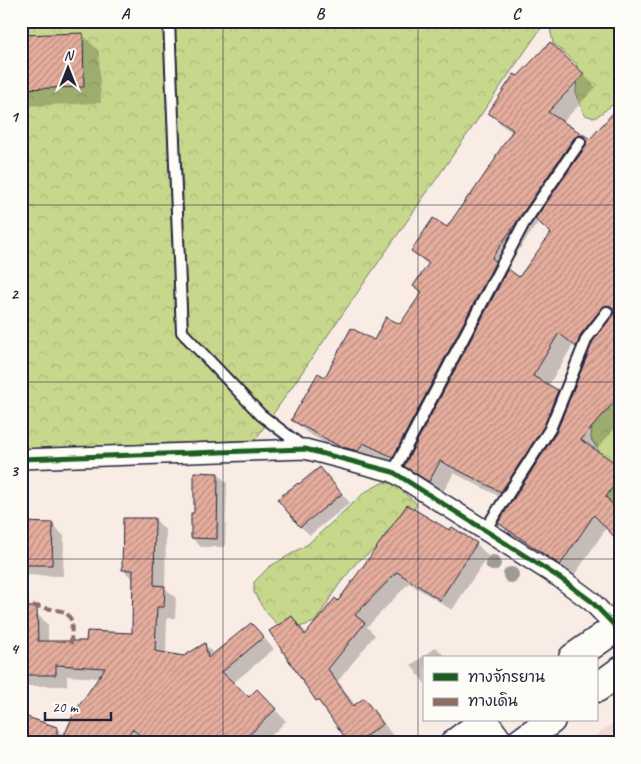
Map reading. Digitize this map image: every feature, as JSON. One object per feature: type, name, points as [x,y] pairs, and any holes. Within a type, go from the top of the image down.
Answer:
[{"type":"main road","points":[[576,656],[618,626]]},
{"type":"main road","points":[[598,687],[620,672]]},
{"type":"main road","points":[[520,743],[548,722]]},
{"type":"main road","points":[[455,743],[490,728]]},
{"type":"street","points":[[21,459],[305,448],[392,472],[560,578],[591,601],[618,626]]},
{"type":"lane","points":[[169,21],[182,332],[261,415],[305,448]]},
{"type":"lane","points":[[392,472],[524,222],[580,142]]},
{"type":"lane","points":[[485,530],[550,429],[587,338],[607,312]]},
{"type":"shaded area","points":[[620,718],[620,743],[585,743]]},
{"type":"green space","points":[[21,21],[546,21],[255,440],[21,449]]},
{"type":"green space","points":[[552,21],[620,21],[620,109],[612,105],[595,118],[585,115],[576,95],[577,64],[553,43],[549,23]]},
{"type":"green space","points":[[608,389],[620,397],[620,513],[611,507],[600,494],[615,475],[591,439],[593,409]]},
{"type":"green space","points":[[384,482],[394,484],[417,504],[406,522],[391,537],[357,562],[338,586],[315,622],[299,627],[278,625],[264,610],[254,592],[254,582],[269,567],[308,544],[365,492]]},
{"type":"building","points":[[83,33],[84,87],[21,89],[21,35]]},
{"type":"building","points":[[550,42],[584,74],[548,112],[590,139],[620,105],[620,302],[613,309],[607,305],[602,308],[581,334],[576,347],[559,333],[533,376],[558,390],[544,426],[501,492],[440,461],[429,482],[404,466],[508,269],[519,277],[551,233],[535,219],[586,146],[586,140],[581,135],[574,138],[492,258],[496,261],[393,457],[363,443],[358,451],[339,446],[291,420],[318,373],[325,377],[351,328],[374,340],[386,317],[400,324],[422,292],[413,286],[429,263],[411,251],[433,218],[447,227],[496,158],[513,130],[488,113],[514,74],[518,76]]},
{"type":"building","points":[[614,312],[620,318],[620,395],[581,440],[620,466],[620,476],[606,497],[620,513],[620,543],[594,515],[560,565],[498,523],[556,433],[593,341]]},
{"type":"building","points":[[320,467],[342,494],[300,527],[277,499]]},
{"type":"building","points":[[194,472],[218,473],[217,539],[191,538],[191,513],[194,513]]},
{"type":"building","points":[[407,505],[449,530],[452,527],[477,543],[440,600],[397,572],[355,615],[365,623],[328,669],[353,706],[364,698],[383,724],[356,743],[349,743],[318,700],[316,701],[269,631],[292,616],[305,635],[335,598],[338,601]]},
{"type":"building","points":[[123,518],[155,518],[154,585],[165,586],[164,607],[157,607],[155,651],[184,656],[205,643],[208,658],[251,623],[264,637],[222,672],[249,697],[257,689],[276,709],[241,743],[150,743],[132,729],[123,743],[61,743],[74,713],[105,668],[56,665],[56,675],[21,675],[21,607],[37,607],[38,641],[86,641],[87,631],[132,633],[133,570],[122,570]]},
{"type":"building","points":[[21,522],[53,523],[52,565],[21,565]]},
{"type":"building","points":[[21,715],[57,727],[57,743],[21,743]]},
{"type":"marked path","points":[[21,603],[66,612],[72,621],[71,645]]},
{"type":"cycle path","points":[[21,459],[305,449],[393,472],[560,578],[591,601],[616,627]]}]
